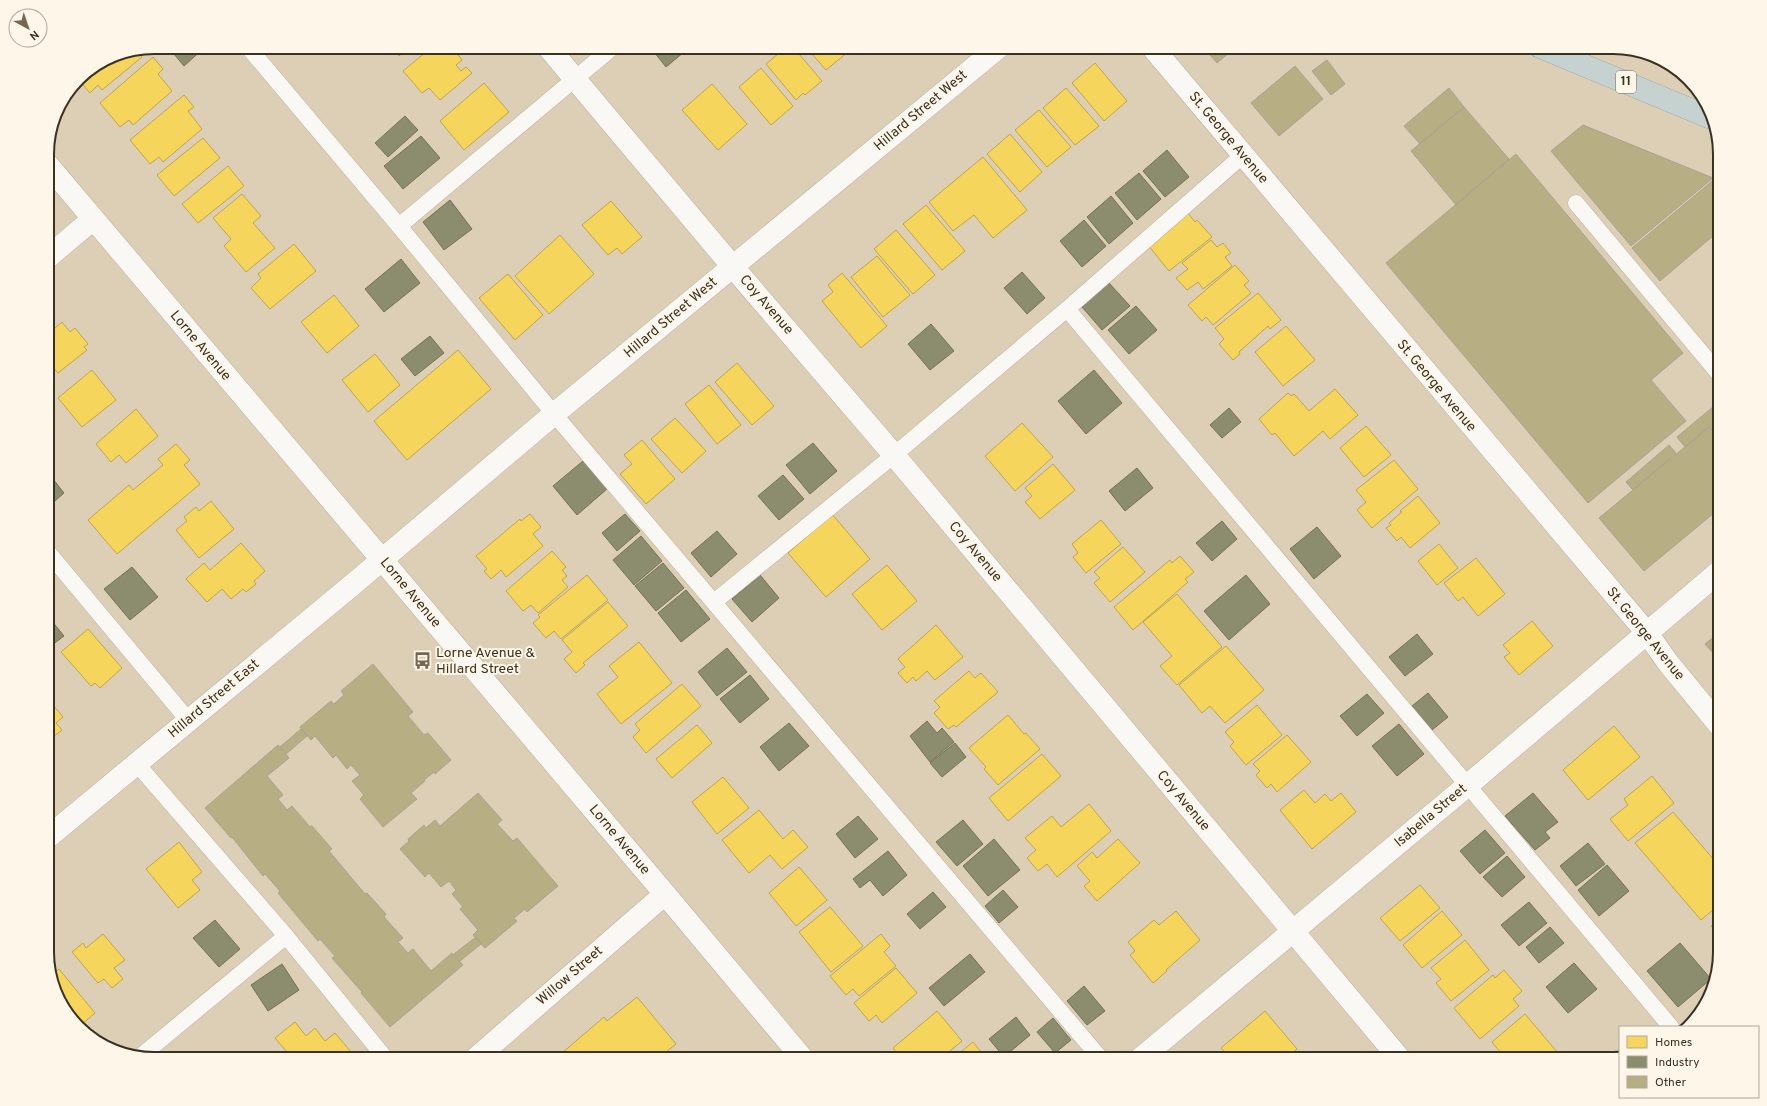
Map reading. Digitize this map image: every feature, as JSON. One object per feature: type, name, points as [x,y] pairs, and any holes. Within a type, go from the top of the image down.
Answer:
[{"type":"highway","name":"11","points":[[1557,54],[1705,116]]},
{"type":"street","name":"Coy Avenue","points":[[554,54],[894,455],[1394,1052]]},
{"type":"street","name":"Hillard Street West","points":[[382,560],[554,414],[991,54]]},
{"type":"street","name":"St. George Avenue","points":[[1158,54],[1242,156],[1647,633],[1669,664],[1713,717]]},
{"type":"street","name":"Lorne Avenue","points":[[54,172],[797,1052]]},
{"type":"street","points":[[54,252],[93,219]]},
{"type":"street","name":"Hillard Street East","points":[[54,832],[382,560]]},
{"type":"street","name":"Isabella Street","points":[[1148,1052],[1468,785],[1713,577]]},
{"type":"street","name":"Willow Street","points":[[483,1052],[665,894]]},
{"type":"lane","points":[[254,54],[399,226],[554,414],[1094,1052]]},
{"type":"lane","points":[[399,226],[605,54]]},
{"type":"lane","points":[[714,602],[894,455],[1067,309],[1242,156]]},
{"type":"lane","points":[[1576,203],[1713,367]]},
{"type":"lane","points":[[1067,309],[1670,1026]]},
{"type":"lane","points":[[54,559],[188,720]]},
{"type":"lane","points":[[137,764],[286,936],[380,1052]]},
{"type":"lane","points":[[147,1051],[286,936]]},
{"type":"building: Homes","points":[[424,54],[457,54],[462,60],[456,65],[461,71],[466,67],[472,73],[440,100],[429,88],[422,93],[403,71]]},
{"type":"building: Homes","points":[[778,54],[799,54],[822,81],[805,95],[803,93],[796,100],[766,64]]},
{"type":"building: Homes","points":[[812,54],[845,54],[826,70]]},
{"type":"building: Homes","points":[[140,55],[142,57],[102,90],[98,85],[90,93],[83,84],[98,71],[122,59]]},
{"type":"building: Homes","points":[[153,57],[163,69],[158,74],[172,91],[133,125],[129,120],[120,127],[100,103]]},
{"type":"building: Homes","points":[[1095,63],[1127,101],[1104,121],[1072,83]]},
{"type":"building: Homes","points":[[761,68],[793,106],[771,125],[739,87]]},
{"type":"building: Homes","points":[[484,83],[509,112],[464,150],[440,121]]},
{"type":"building: Homes","points":[[712,84],[747,124],[718,150],[682,110]]},
{"type":"building: Homes","points":[[1066,88],[1099,126],[1075,145],[1043,108]]},
{"type":"building: Homes","points":[[184,95],[194,107],[188,111],[202,129],[163,162],[159,157],[150,164],[130,140]]},
{"type":"building: Homes","points":[[1039,110],[1071,147],[1047,167],[1015,130]]},
{"type":"building: Homes","points":[[1010,134],[1042,172],[1020,192],[987,154]]},
{"type":"building: Homes","points":[[203,138],[220,158],[174,196],[157,175]]},
{"type":"building: Homes","points":[[983,157],[1027,210],[993,238],[974,215],[953,231],[929,202]]},
{"type":"building: Homes","points":[[228,166],[244,186],[198,223],[182,204]]},
{"type":"building: Homes","points":[[242,194],[261,216],[253,223],[275,248],[246,272],[224,246],[231,239],[213,218]]},
{"type":"building: Homes","points":[[611,201],[642,237],[622,254],[617,248],[608,255],[582,225]]},
{"type":"building: Homes","points":[[926,205],[965,251],[942,270],[903,224]]},
{"type":"building: Homes","points":[[1188,213],[1195,222],[1197,220],[1212,237],[1169,271],[1148,245]]},
{"type":"building: Homes","points":[[896,230],[935,275],[913,294],[874,249]]},
{"type":"building: Homes","points":[[560,235],[594,274],[549,314],[515,276]]},
{"type":"building: Homes","points":[[1211,240],[1217,247],[1223,243],[1231,253],[1225,257],[1232,266],[1203,289],[1198,282],[1187,290],[1176,278],[1188,269],[1182,263]]},
{"type":"building: Homes","points":[[294,244],[316,271],[270,309],[251,288],[261,278],[258,274]]},
{"type":"building: Homes","points":[[877,256],[910,295],[883,317],[851,277]]},
{"type":"building: Homes","points":[[1235,265],[1249,281],[1244,285],[1251,293],[1213,325],[1206,317],[1202,321],[1188,305]]},
{"type":"building: Homes","points":[[842,273],[887,326],[861,348],[822,301],[833,292],[828,285]]},
{"type":"building: Homes","points":[[508,274],[543,315],[515,340],[479,298]]},
{"type":"building: Homes","points":[[1258,293],[1281,320],[1270,329],[1268,326],[1239,352],[1240,354],[1233,360],[1219,344],[1224,339],[1215,328]]},
{"type":"building: Homes","points":[[334,295],[359,326],[327,353],[301,322]]},
{"type":"building: Homes","points":[[62,322],[70,332],[75,328],[88,344],[84,347],[87,350],[58,373],[54,368],[54,329]]},
{"type":"building: Homes","points":[[1286,326],[1315,360],[1283,386],[1255,352]]},
{"type":"building: Homes","points":[[458,350],[491,389],[407,460],[374,421]]},
{"type":"building: Homes","points":[[375,354],[400,385],[368,412],[342,380]]},
{"type":"building: Homes","points":[[737,363],[774,406],[752,425],[715,382]]},
{"type":"building: Homes","points":[[92,370],[116,400],[82,427],[58,398]]},
{"type":"building: Homes","points":[[709,385],[741,425],[717,444],[685,404]]},
{"type":"building: Homes","points":[[1335,389],[1358,415],[1330,439],[1323,431],[1294,456],[1275,433],[1272,435],[1259,419],[1288,393],[1291,396],[1294,394],[1309,411]]},
{"type":"building: Homes","points":[[136,409],[158,436],[126,463],[119,455],[111,462],[96,444]]},
{"type":"building: Homes","points":[[675,418],[706,451],[682,473],[651,439]]},
{"type":"building: Homes","points":[[1022,423],[1053,457],[1015,491],[985,456]]},
{"type":"building: Homes","points":[[1366,426],[1391,455],[1364,477],[1340,448]]},
{"type":"building: Homes","points":[[642,440],[675,479],[646,504],[620,474],[632,464],[624,455]]},
{"type":"building: Homes","points":[[176,444],[190,460],[184,465],[200,484],[117,554],[88,520],[129,485],[133,490],[163,465],[158,459]]},
{"type":"building: Homes","points":[[1394,460],[1418,489],[1372,528],[1357,510],[1366,502],[1356,490]]},
{"type":"building: Homes","points":[[1053,464],[1075,490],[1040,519],[1025,502],[1032,496],[1025,488]]},
{"type":"building: Homes","points":[[1418,496],[1440,523],[1410,548],[1401,537],[1397,541],[1386,528],[1391,525],[1389,523],[1402,512],[1400,511]]},
{"type":"building: Homes","points":[[211,501],[234,529],[199,558],[176,530],[187,521],[184,517],[196,507],[199,511]]},
{"type":"building: Homes","points":[[530,514],[541,527],[533,534],[543,546],[506,577],[501,570],[491,579],[484,571],[487,569],[476,556],[520,519],[521,521]]},
{"type":"building: Homes","points":[[832,514],[870,559],[826,597],[788,553]]},
{"type":"building: Homes","points":[[1101,520],[1121,544],[1086,573],[1073,557],[1078,553],[1072,544]]},
{"type":"building: Homes","points":[[241,543],[265,571],[254,581],[256,584],[246,592],[243,589],[231,599],[222,589],[207,602],[186,579],[204,563],[210,570]]},
{"type":"building: Homes","points":[[1439,544],[1458,568],[1437,585],[1418,561]]},
{"type":"building: Homes","points":[[1123,547],[1145,572],[1110,602],[1094,583],[1100,578],[1094,572]]},
{"type":"building: Homes","points":[[552,551],[566,567],[562,570],[567,576],[562,580],[568,587],[538,613],[531,605],[523,611],[506,591]]},
{"type":"building: Homes","points":[[1180,556],[1194,572],[1185,579],[1188,582],[1133,630],[1114,607],[1170,560],[1172,563]]},
{"type":"building: Homes","points":[[1476,558],[1505,594],[1478,616],[1463,597],[1458,601],[1444,583]]},
{"type":"building: Homes","points":[[887,565],[917,601],[882,630],[852,594]]},
{"type":"building: Homes","points":[[587,575],[608,600],[561,639],[554,631],[546,638],[533,623],[540,617],[538,615]]},
{"type":"building: Homes","points":[[1177,594],[1222,647],[1177,685],[1160,666],[1172,656],[1143,622]]},
{"type":"building: Homes","points":[[608,602],[628,626],[583,663],[585,665],[576,673],[564,659],[572,652],[562,640]]},
{"type":"building: Homes","points":[[1532,621],[1553,646],[1519,675],[1504,657],[1510,653],[1503,645]]},
{"type":"building: Homes","points":[[936,625],[963,657],[935,680],[927,671],[916,681],[913,677],[907,683],[898,673],[905,667],[898,659]]},
{"type":"building: Homes","points":[[88,629],[122,668],[100,688],[95,683],[91,686],[61,652]]},
{"type":"building: Homes","points":[[639,642],[672,683],[621,724],[597,694],[618,677],[609,666]]},
{"type":"building: Homes","points":[[1226,646],[1264,690],[1225,723],[1210,706],[1202,713],[1179,685]]},
{"type":"building: Homes","points":[[969,671],[975,678],[981,673],[998,692],[956,727],[954,725],[948,729],[934,713],[940,707],[934,701]]},
{"type":"building: Homes","points":[[682,684],[701,706],[646,753],[633,737],[640,730],[635,724]]},
{"type":"building: Homes","points":[[1257,705],[1282,735],[1246,765],[1230,746],[1234,742],[1225,732]]},
{"type":"building: Homes","points":[[54,706],[63,717],[56,723],[62,730],[54,736]]},
{"type":"building: Homes","points":[[1008,715],[1024,734],[1026,733],[1040,749],[998,785],[984,769],[986,767],[969,748]]},
{"type":"building: Homes","points":[[697,725],[712,743],[672,778],[656,759]]},
{"type":"building: Homes","points":[[1614,726],[1640,757],[1588,800],[1563,770]]},
{"type":"building: Homes","points":[[1287,735],[1311,762],[1277,792],[1271,784],[1267,788],[1256,775],[1260,771],[1253,764]]},
{"type":"building: Homes","points":[[1042,754],[1061,776],[1008,821],[989,798]]},
{"type":"building: Homes","points":[[1652,776],[1674,803],[1628,841],[1610,819],[1628,805],[1624,799]]},
{"type":"building: Homes","points":[[723,777],[749,808],[717,834],[692,802]]},
{"type":"building: Homes","points":[[1304,790],[1315,803],[1325,794],[1331,801],[1341,793],[1356,812],[1312,849],[1280,810]]},
{"type":"building: Homes","points":[[1089,804],[1111,831],[1057,877],[1047,864],[1038,871],[1027,858],[1036,850],[1025,838],[1052,816],[1061,827]]},
{"type":"building: Homes","points":[[759,810],[783,839],[793,830],[808,847],[782,869],[770,855],[749,873],[722,840]]},
{"type":"building: Homes","points":[[1673,812],[1713,859],[1713,910],[1701,920],[1635,843]]},
{"type":"building: Homes","points":[[1118,839],[1140,863],[1097,901],[1084,886],[1090,881],[1077,866],[1092,852],[1097,858]]},
{"type":"building: Homes","points":[[179,842],[202,872],[192,880],[200,890],[178,908],[146,869]]},
{"type":"building: Homes","points":[[799,867],[827,900],[796,926],[769,893]]},
{"type":"building: Homes","points":[[1420,885],[1440,908],[1400,941],[1380,918]]},
{"type":"building: Homes","points":[[830,907],[863,946],[831,972],[799,932]]},
{"type":"building: Homes","points":[[1176,911],[1200,940],[1153,983],[1130,955],[1135,951],[1128,942],[1154,920],[1159,925]]},
{"type":"building: Homes","points":[[1442,911],[1462,935],[1422,968],[1403,945]]},
{"type":"building: Homes","points":[[103,934],[125,960],[114,968],[123,979],[112,988],[104,979],[98,983],[72,952],[83,943],[86,948]]},
{"type":"building: Homes","points":[[881,934],[890,946],[884,952],[896,966],[859,996],[853,989],[846,995],[830,976]]},
{"type":"building: Homes","points":[[1465,940],[1489,970],[1451,1001],[1436,983],[1441,979],[1431,968]]},
{"type":"building: Homes","points":[[896,968],[917,993],[882,1023],[876,1015],[869,1021],[854,1003]]},
{"type":"building: Homes","points":[[59,969],[95,1013],[84,1023],[71,1008],[64,996],[56,972]]},
{"type":"building: Homes","points":[[1504,970],[1522,991],[1513,999],[1519,1006],[1480,1039],[1454,1008],[1493,975],[1495,978]]},
{"type":"building: Homes","points":[[637,997],[676,1044],[666,1052],[563,1052],[604,1017],[607,1021]]},
{"type":"building: Homes","points":[[937,1011],[962,1041],[949,1052],[896,1052],[893,1048]]},
{"type":"building: Homes","points":[[1265,1011],[1297,1049],[1294,1052],[1225,1052],[1221,1048]]},
{"type":"building: Homes","points":[[1525,1014],[1557,1052],[1500,1052],[1492,1042]]},
{"type":"building: Homes","points":[[295,1022],[306,1036],[315,1028],[325,1041],[335,1033],[351,1052],[287,1052],[275,1038]]},
{"type":"building: Homes","points":[[973,1042],[981,1052],[961,1052]]},
{"type":"building: Industry","points":[[174,54],[197,54],[184,66]]},
{"type":"building: Industry","points":[[656,54],[682,54],[666,67]]},
{"type":"building: Industry","points":[[405,116],[418,130],[388,157],[375,143]]},
{"type":"building: Industry","points":[[421,136],[440,158],[403,189],[384,166]]},
{"type":"building: Industry","points":[[1167,150],[1189,177],[1165,197],[1143,171]]},
{"type":"building: Industry","points":[[1139,173],[1161,199],[1137,220],[1115,193]]},
{"type":"building: Industry","points":[[1111,196],[1133,223],[1109,244],[1087,217]]},
{"type":"building: Industry","points":[[450,200],[472,229],[444,250],[423,222]]},
{"type":"building: Industry","points":[[1084,220],[1106,246],[1082,267],[1060,241]]},
{"type":"building: Industry","points":[[401,259],[420,283],[384,312],[365,289]]},
{"type":"building: Industry","points":[[1022,272],[1045,298],[1027,314],[1004,288]]},
{"type":"building: Industry","points":[[1109,283],[1130,306],[1102,330],[1082,307]]},
{"type":"building: Industry","points":[[1136,306],[1157,330],[1129,354],[1108,330]]},
{"type":"building: Industry","points":[[931,324],[954,351],[930,370],[908,344]]},
{"type":"building: Industry","points":[[430,336],[444,353],[415,376],[401,359]]},
{"type":"building: Industry","points":[[1094,370],[1122,403],[1086,434],[1058,401]]},
{"type":"building: Industry","points":[[1229,408],[1241,422],[1222,438],[1210,425]]},
{"type":"building: Industry","points":[[813,443],[837,471],[810,494],[786,465]]},
{"type":"building: Industry","points":[[583,461],[607,489],[577,515],[553,486]]},
{"type":"building: Industry","points":[[1137,468],[1153,488],[1125,511],[1109,491]]},
{"type":"building: Industry","points":[[783,475],[804,499],[779,520],[758,496]]},
{"type":"building: Industry","points":[[54,480],[64,493],[54,502]]},
{"type":"building: Industry","points":[[625,514],[640,531],[617,551],[602,533]]},
{"type":"building: Industry","points":[[1222,521],[1237,539],[1212,561],[1196,543]]},
{"type":"building: Industry","points":[[1317,527],[1341,556],[1314,579],[1290,549]]},
{"type":"building: Industry","points":[[717,531],[737,554],[711,577],[691,553]]},
{"type":"building: Industry","points":[[641,536],[662,561],[634,585],[613,560]]},
{"type":"building: Industry","points":[[663,563],[684,588],[656,611],[635,586]]},
{"type":"building: Industry","points":[[132,567],[158,597],[130,620],[104,589]]},
{"type":"building: Industry","points":[[760,575],[779,598],[752,622],[732,599]]},
{"type":"building: Industry","points":[[1246,575],[1270,604],[1229,640],[1204,611]]},
{"type":"building: Industry","points":[[686,590],[710,619],[681,642],[658,613]]},
{"type":"building: Industry","points":[[54,624],[64,636],[54,644]]},
{"type":"building: Industry","points":[[1417,634],[1433,654],[1405,676],[1389,657]]},
{"type":"building: Industry","points":[[727,648],[747,672],[717,696],[698,672]]},
{"type":"building: Industry","points":[[750,675],[769,699],[740,723],[720,699]]},
{"type":"building: Industry","points":[[1428,693],[1448,717],[1432,730],[1412,706]]},
{"type":"building: Industry","points":[[1367,694],[1384,713],[1357,736],[1340,716]]},
{"type":"building: Industry","points":[[927,721],[937,733],[942,728],[954,742],[930,762],[910,736]]},
{"type":"building: Industry","points":[[789,723],[809,746],[779,771],[760,747]]},
{"type":"building: Industry","points":[[1399,724],[1424,754],[1397,776],[1372,746]]},
{"type":"building: Industry","points":[[955,743],[966,757],[942,777],[930,763]]},
{"type":"building: Industry","points":[[1533,793],[1558,822],[1545,832],[1550,838],[1535,850],[1505,816]]},
{"type":"building: Industry","points":[[858,816],[878,839],[855,858],[836,834]]},
{"type":"building: Industry","points":[[963,820],[983,844],[957,866],[936,842]]},
{"type":"building: Industry","points":[[1485,830],[1505,853],[1480,874],[1460,851]]},
{"type":"building: Industry","points":[[994,839],[1020,870],[988,896],[963,866]]},
{"type":"building: Industry","points":[[1588,843],[1605,864],[1576,886],[1560,866]]},
{"type":"building: Industry","points":[[888,851],[907,875],[883,896],[870,880],[860,888],[853,879]]},
{"type":"building: Industry","points":[[1507,856],[1525,877],[1502,897],[1483,877]]},
{"type":"building: Industry","points":[[1607,865],[1629,891],[1599,916],[1578,890]]},
{"type":"building: Industry","points":[[1003,890],[1018,907],[999,923],[985,906]]},
{"type":"building: Industry","points":[[933,892],[946,907],[920,929],[907,914]]},
{"type":"building: Industry","points":[[1529,902],[1547,923],[1519,946],[1501,925]]},
{"type":"building: Industry","points":[[215,920],[240,949],[219,967],[193,938]]},
{"type":"building: Industry","points":[[1550,927],[1564,943],[1539,963],[1526,947]]},
{"type":"building: Industry","points":[[1680,943],[1710,978],[1709,981],[1678,1007],[1647,971]]},
{"type":"building: Industry","points":[[970,954],[985,972],[944,1006],[929,988]]},
{"type":"building: Industry","points":[[1574,963],[1597,989],[1568,1013],[1546,987]]},
{"type":"building: Industry","points":[[282,964],[299,990],[268,1011],[251,985]]},
{"type":"building: Industry","points":[[1084,986],[1105,1011],[1087,1025],[1067,1001]]},
{"type":"building: Industry","points":[[1016,1017],[1030,1035],[1010,1052],[1000,1052],[989,1039]]},
{"type":"building: Industry","points":[[1053,1018],[1071,1040],[1056,1052],[1054,1052],[1037,1032]]},
{"type":"building: Other","points":[[1209,54],[1228,54],[1217,63]]},
{"type":"building: Other","points":[[1327,60],[1345,84],[1331,95],[1312,71]]},
{"type":"building: Other","points":[[1295,66],[1323,99],[1279,136],[1251,103]]},
{"type":"building: Other","points":[[1449,88],[1464,107],[1420,144],[1404,126]]},
{"type":"building: Other","points":[[1464,107],[1509,159],[1456,205],[1411,151]]},
{"type":"building: Other","points":[[1583,125],[1713,178],[1631,246],[1551,151]]},
{"type":"building: Other","points":[[1516,154],[1683,353],[1651,380],[1686,421],[1588,503],[1386,263]]},
{"type":"building: Other","points":[[1713,180],[1713,236],[1660,281],[1632,248]]},
{"type":"building: Other","points":[[1713,407],[1713,432],[1709,427],[1685,447],[1677,437]]},
{"type":"building: Other","points":[[1709,427],[1713,432],[1713,514],[1644,571],[1599,518]]},
{"type":"building: Other","points":[[1669,445],[1676,453],[1633,490],[1626,482]]},
{"type":"building: Other","points":[[1713,638],[1713,653],[1705,644]]},
{"type":"building: Other","points":[[373,664],[413,712],[408,716],[424,735],[428,733],[451,760],[435,774],[434,772],[424,780],[425,781],[411,793],[417,799],[383,827],[360,799],[364,795],[352,781],[360,775],[351,765],[347,769],[336,755],[333,758],[315,736],[311,740],[300,727],[331,701],[334,704],[344,695],[341,691]]},
{"type":"building: Other","points":[[301,729],[307,736],[286,754],[280,747]]},
{"type":"building: Other","points":[[278,745],[289,758],[267,776],[283,795],[278,799],[287,810],[292,806],[332,849],[329,851],[365,894],[367,893],[386,914],[384,917],[403,938],[398,942],[408,953],[413,949],[431,971],[452,953],[463,965],[390,1027],[332,958],[335,956],[320,939],[318,941],[278,893],[280,891],[265,874],[263,876],[232,837],[231,838],[205,808]]},
{"type":"building: Other","points":[[478,793],[502,820],[497,824],[513,841],[517,838],[558,886],[527,912],[525,909],[514,918],[517,921],[485,948],[473,935],[478,930],[460,909],[463,907],[452,894],[456,890],[449,881],[441,887],[429,873],[425,877],[400,849],[409,841],[408,839],[424,825],[426,828],[435,820],[440,826]]},
{"type":"building: Other","points":[[476,937],[481,944],[460,961],[454,954]]},
{"type":"place","name":"Lorne Avenue & Hillard Street","points":[[423,661]]}]
